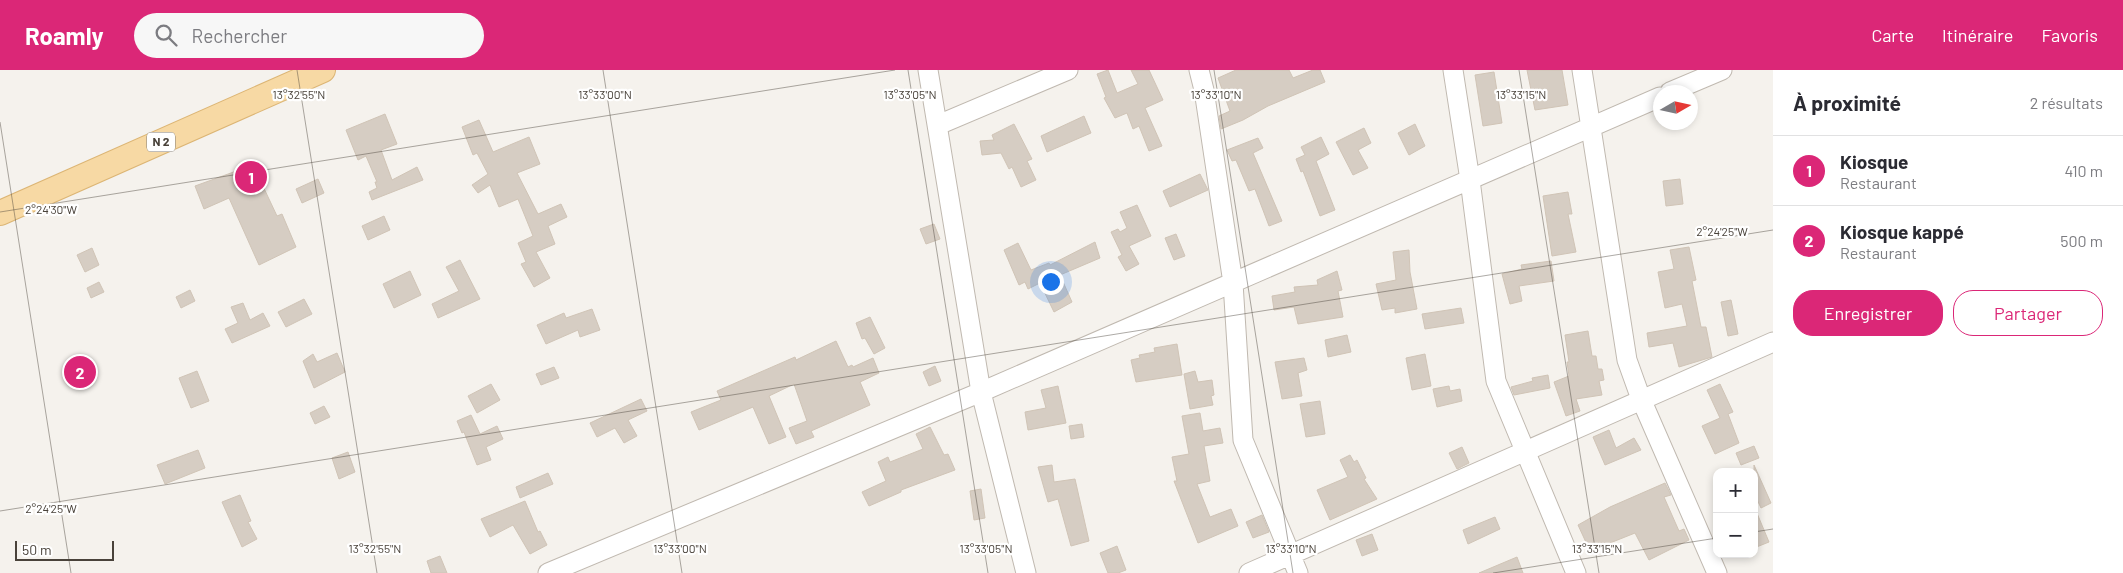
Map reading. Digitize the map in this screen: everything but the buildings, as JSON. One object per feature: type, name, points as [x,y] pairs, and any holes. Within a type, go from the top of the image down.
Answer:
[{"type":"main road","name":"N 2","points":[[0,213],[323,70]]},
{"type":"street","points":[[928,70],[981,392],[1026,573]]},
{"type":"street","points":[[938,125],[1068,70]]},
{"type":"street","points":[[1199,70],[1204,90],[1233,283],[1243,440],[1294,565]]},
{"type":"street","points":[[1453,70],[1470,180],[1496,381],[1576,573]]},
{"type":"street","points":[[1582,70],[1628,360],[1641,399],[1717,573]]},
{"type":"street","points":[[1687,85],[1722,70]]},
{"type":"street","points":[[548,573],[981,392],[1653,100]]},
{"type":"street","points":[[1250,573],[1294,565],[1526,451],[1773,342]]},
{"type":"place","name":"Kiosque","points":[[251,177]]},
{"type":"place","name":"Kiosque kappé","points":[[80,372]]}]
